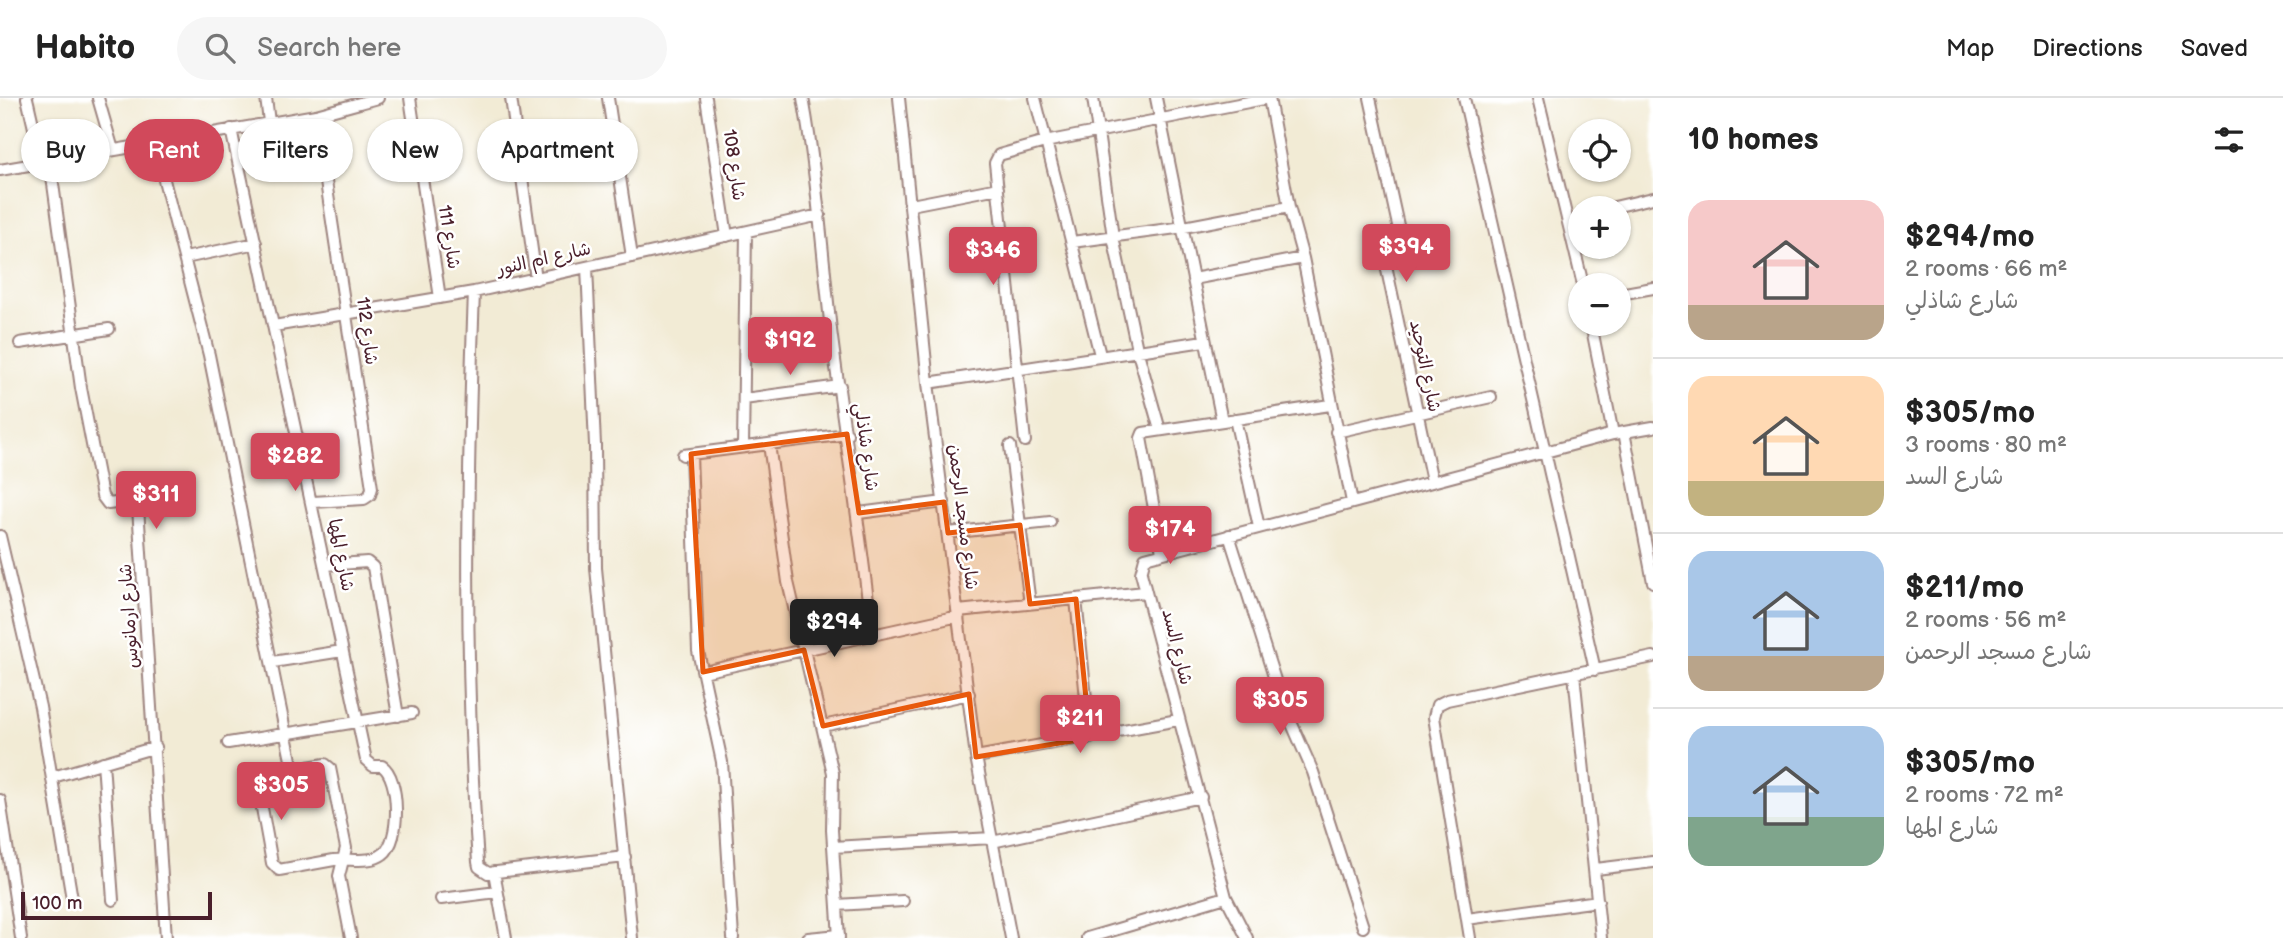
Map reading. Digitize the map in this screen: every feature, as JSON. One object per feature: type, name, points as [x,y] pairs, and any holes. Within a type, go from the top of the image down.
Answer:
[{"type":"street","name":"شارع ارمانوس","points":[[27,98],[33,119]]},
{"type":"street","points":[[98,98],[113,150]]},
{"type":"street","points":[[266,98],[270,119]]},
{"type":"street","name":"شارع 111","points":[[410,98],[440,298]]},
{"type":"street","points":[[511,98],[536,279]]},
{"type":"street","points":[[608,98],[632,257]]},
{"type":"street","name":"شارع 108","points":[[706,98],[727,236]]},
{"type":"street","name":"شارع شاذلي","points":[[803,98],[820,215],[831,329],[859,513],[872,635]]},
{"type":"street","name":"شارع مسجد الرحمن","points":[[899,98],[928,383],[976,757],[1011,938]]},
{"type":"street","points":[[1035,98],[1100,355]]},
{"type":"street","points":[[1093,98],[1113,237],[1137,349],[1160,429]]},
{"type":"street","points":[[1156,98],[1222,421]]},
{"type":"street","points":[[1026,441],[995,163],[999,155],[1045,142],[1269,98],[1289,207],[1303,258],[1330,405],[1352,502]]},
{"type":"street","name":"شارع التوحيد","points":[[1370,98],[1399,230],[1395,239],[1387,245],[1384,256],[1432,481]]},
{"type":"street","points":[[1464,98],[1595,670]]},
{"type":"street","points":[[1538,98],[1580,273]]},
{"type":"street","points":[[290,119],[316,115],[373,99]]},
{"type":"street","name":"شارع 112","points":[[313,502],[364,499],[372,493],[316,115]]},
{"type":"street","points":[[224,130],[238,128]]},
{"type":"street","name":"شارع المها","points":[[232,129],[368,764],[382,766],[390,774],[396,814],[387,850],[381,856],[346,860]]},
{"type":"street","points":[[110,151],[124,148]]},
{"type":"street","points":[[0,170],[21,167]]},
{"type":"street","name":"شارع ارمانوس","points":[[49,182],[102,496],[108,504],[131,501],[138,507],[156,747],[166,938]]},
{"type":"street","points":[[165,182],[209,355],[293,770]]},
{"type":"street","points":[[911,205],[998,188]]},
{"type":"street","points":[[1631,203],[1653,198]]},
{"type":"street","points":[[1072,242],[1184,227],[1289,207]]},
{"type":"street","name":"شارع ام النور","points":[[274,326],[474,292],[820,215]]},
{"type":"street","points":[[743,447],[746,232]]},
{"type":"street","points":[[185,258],[256,243]]},
{"type":"street","points":[[1192,279],[1303,258]]},
{"type":"street","points":[[587,267],[595,445],[596,568],[632,938]]},
{"type":"street","points":[[1631,292],[1653,288]]},
{"type":"street","points":[[474,292],[467,487],[468,693],[478,862],[483,871],[494,872],[625,857]]},
{"type":"street","points":[[20,343],[109,329]]},
{"type":"street","points":[[744,342],[831,329]]},
{"type":"street","points":[[1594,336],[1653,582]]},
{"type":"street","points":[[928,383],[1137,349],[1204,341]]},
{"type":"street","points":[[744,399],[840,386]]},
{"type":"street","points":[[1336,432],[1491,397]]},
{"type":"street","points":[[1330,405],[1143,433],[1141,438],[1162,552],[1653,426]]},
{"type":"street","points":[[1236,419],[1259,527]]},
{"type":"street","points":[[733,938],[722,762],[698,651],[687,455],[847,433]]},
{"type":"street","points":[[769,444],[788,582],[833,773],[833,847],[839,936],[808,938]]},
{"type":"street","points":[[1010,446],[1030,604]]},
{"type":"street","points":[[859,513],[944,502]]},
{"type":"street","points":[[948,533],[1050,522]]},
{"type":"street","points":[[1229,535],[1281,699],[1313,772],[1363,928]]},
{"type":"street","points":[[0,536],[53,777],[72,900]]},
{"type":"street","name":"شارع السد","points":[[1162,552],[1150,555],[1142,562],[1145,592],[1226,897],[1247,938]]},
{"type":"street","points":[[326,565],[367,562],[373,567],[398,716]]},
{"type":"street","points":[[703,671],[958,614],[1145,592]]},
{"type":"street","points":[[1076,599],[1090,738]]},
{"type":"street","points":[[273,662],[342,651]]},
{"type":"street","points":[[1470,938],[1434,710],[1447,700],[1653,657]]},
{"type":"street","points":[[1574,674],[1601,938]]},
{"type":"street","points":[[823,726],[969,694]]},
{"type":"street","points":[[228,743],[412,713]]},
{"type":"street","points":[[976,757],[1178,720]]},
{"type":"street","points":[[53,777],[156,747]]},
{"type":"street","points":[[103,762],[113,901]]},
{"type":"street","points":[[346,860],[279,870],[272,863],[259,780],[267,774],[325,764],[330,768],[346,860],[339,876],[351,938]]},
{"type":"street","points":[[833,847],[992,840],[1201,797]]},
{"type":"street","points":[[0,805],[21,938]]},
{"type":"street","points":[[1596,869],[1653,862]]},
{"type":"street","points":[[494,872],[506,938]]},
{"type":"street","points":[[0,885],[13,883]]},
{"type":"street","points":[[441,899],[497,892]]},
{"type":"street","points":[[1087,938],[1226,897]]},
{"type":"street","points":[[837,905],[903,901]]},
{"type":"street","points":[[1467,919],[1598,901]]},
{"type":"highlighted area","points":[[847,434],[859,513],[944,502],[948,533],[1020,525],[1030,604],[1076,599],[1090,738],[976,757],[969,694],[823,726],[804,650],[703,672],[691,454]]}]
